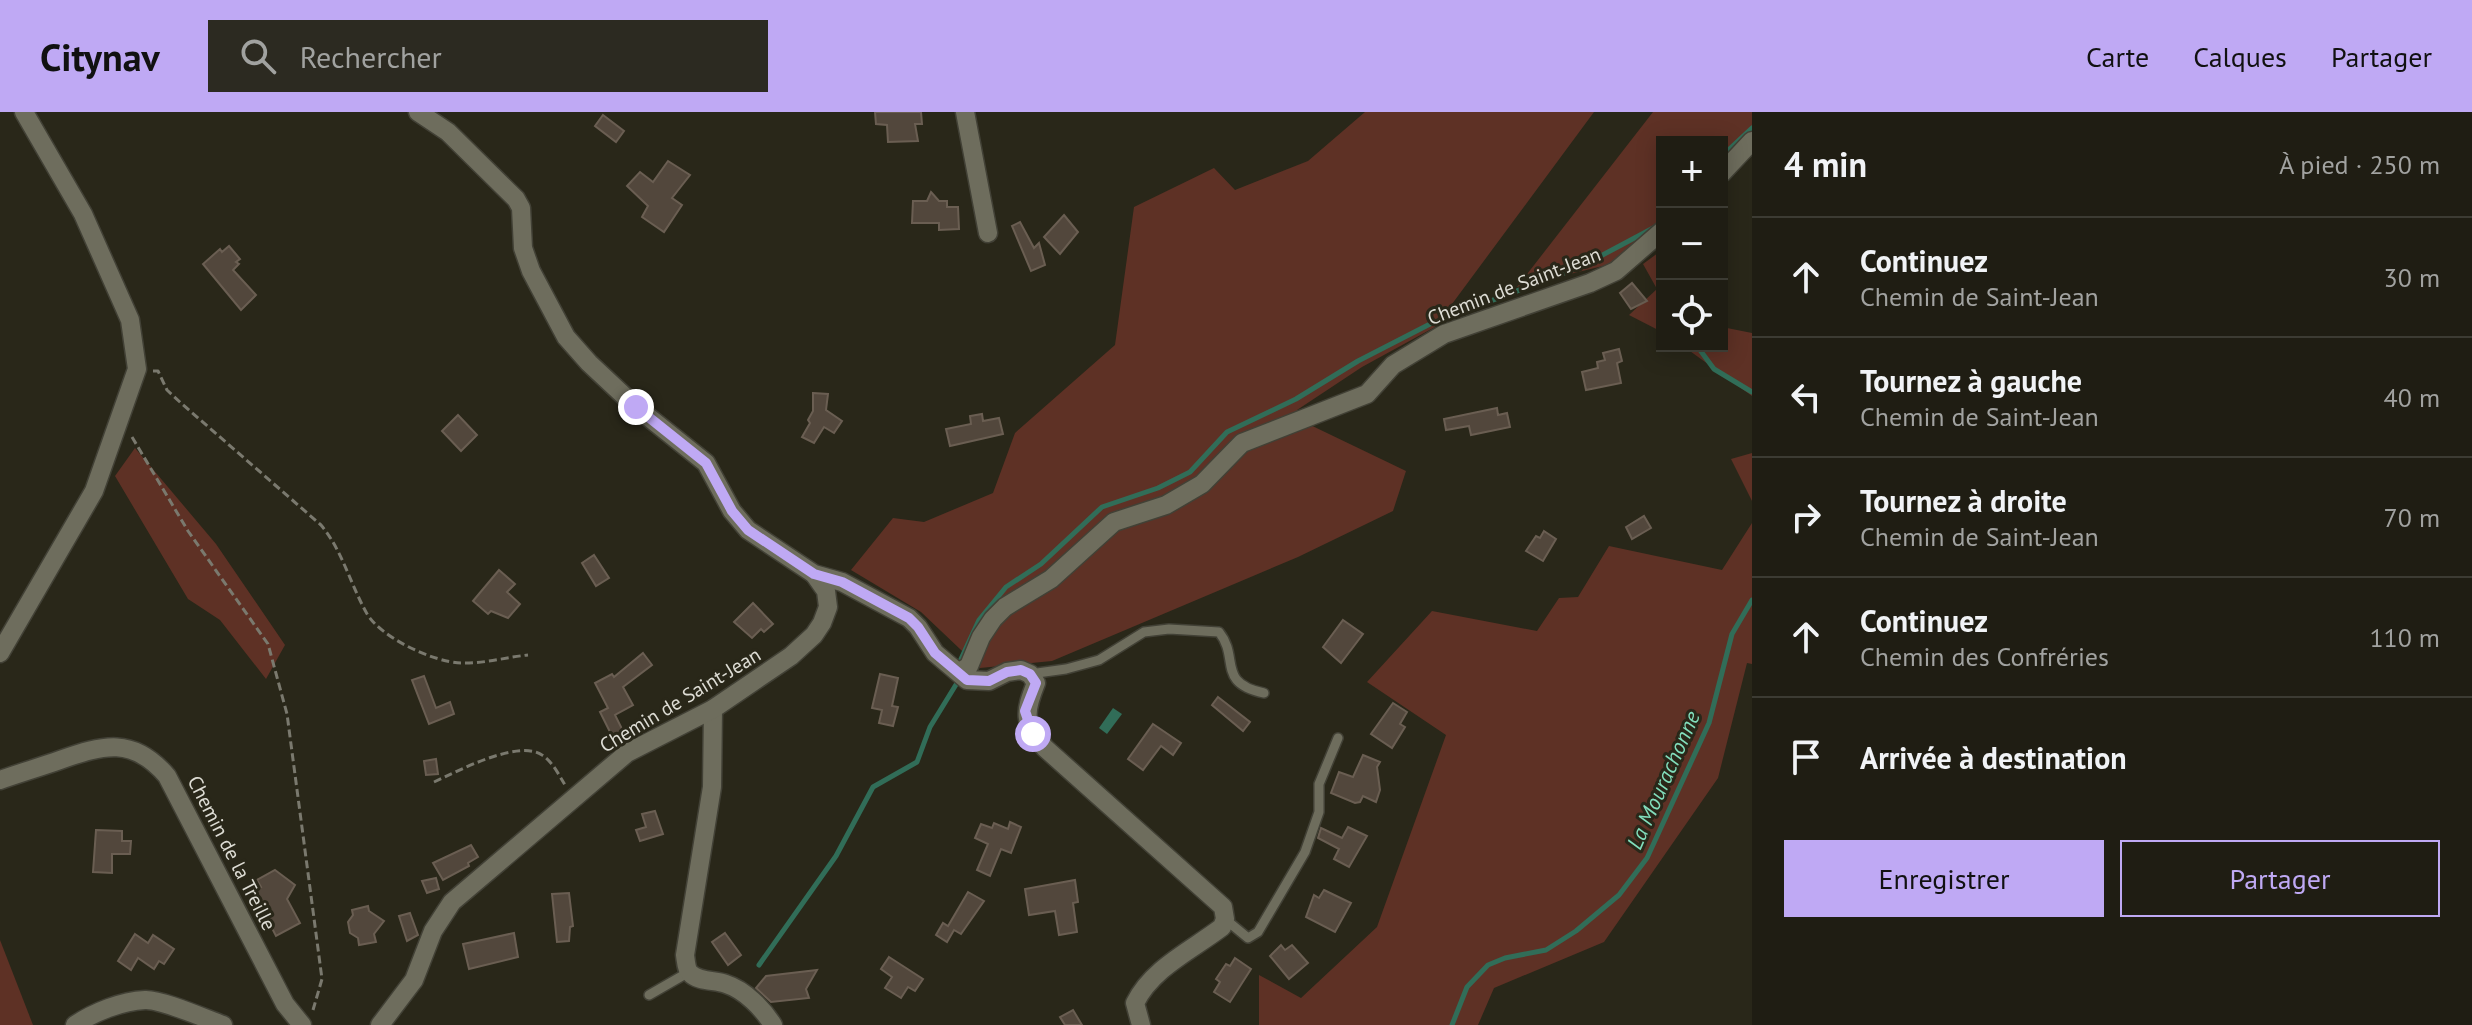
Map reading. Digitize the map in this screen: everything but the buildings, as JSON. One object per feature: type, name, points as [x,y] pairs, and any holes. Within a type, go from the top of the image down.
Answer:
[{"type":"street","points":[[0,653],[94,491],[137,369],[130,320],[83,214],[24,112]]},
{"type":"street","points":[[418,112],[448,132],[516,199],[521,208],[523,248],[531,271],[561,329],[577,351],[636,407],[706,463],[732,511],[748,530],[814,574],[842,582],[909,618],[935,653],[967,680],[979,682],[1021,670],[1030,674],[1036,683],[1025,711],[1033,734],[1223,907],[1225,919],[1222,927],[1142,988],[1135,1003],[1141,1025]]},
{"type":"street","points":[[965,112],[988,233]]},
{"type":"street","points":[[1728,167],[1752,141]]},
{"type":"street","name":"Chemin de Saint-Jean","points":[[960,672],[969,666],[981,637],[1005,607],[1051,579],[1114,522],[1166,505],[1202,484],[1242,443],[1367,394],[1393,365],[1444,334],[1590,283],[1616,271],[1656,236]]},
{"type":"street","name":"Chemin de Saint-Jean","points":[[380,1025],[414,980],[433,931],[452,902],[627,753],[713,709],[777,667],[814,635],[828,607],[826,591],[814,574]]},
{"type":"street","points":[[713,709],[712,787],[685,955],[689,972],[695,977],[730,985],[765,1013],[773,1025]]},
{"type":"street","name":"Chemin de la Treille","points":[[0,780],[106,746],[119,746],[150,759],[167,776],[285,1004],[307,1017]]},
{"type":"street","points":[[75,1025],[88,1016],[113,1007],[148,1000],[223,1025]]},
{"type":"lane","points":[[1030,674],[1099,660],[1144,632],[1169,629],[1219,632],[1225,640],[1229,667],[1239,684],[1264,693]]},
{"type":"lane","points":[[1225,919],[1248,938],[1258,932],[1305,852],[1319,812],[1319,784],[1338,738]]},
{"type":"lane","points":[[649,995],[689,972]]},
{"type":"path","points":[[137,369],[158,371],[167,390],[321,525],[332,539],[367,615],[378,628],[421,653],[460,663],[528,655]]},
{"type":"path","points":[[121,417],[188,531],[268,644],[287,714],[322,979],[307,1017]]},
{"type":"path","points":[[434,782],[490,758],[527,750],[543,755],[550,762],[573,799]]},
{"type":"shaded area","points":[[1365,112],[1594,112],[1435,327],[1362,367],[1297,410],[1302,421],[1406,471],[1393,511],[1298,557],[1052,661],[980,668],[921,612],[851,570],[893,518],[924,522],[993,493],[1015,433],[1115,345],[1134,207],[1214,168],[1235,190],[1308,161]]},
{"type":"shaded area","points":[[1653,112],[1752,112],[1752,136],[1728,160],[1728,136],[1656,136],[1656,230],[1611,264],[1517,287]]},
{"type":"shaded area","points":[[1656,254],[1656,287],[1643,264]]},
{"type":"shaded area","points":[[1656,290],[1656,329],[1629,315]]},
{"type":"shaded area","points":[[1728,328],[1752,333],[1752,396],[1691,352],[1728,352]]},
{"type":"shaded area","points":[[135,448],[216,544],[285,645],[266,679],[220,620],[188,599],[115,476]]},
{"type":"shaded area","points":[[1752,453],[1752,501],[1731,459]]},
{"type":"shaded area","points":[[1752,523],[1752,664],[1747,663],[1718,778],[1604,942],[1494,988],[1478,1025],[1259,1025],[1259,975],[1301,998],[1377,927],[1446,735],[1367,682],[1432,611],[1537,631],[1559,598],[1578,597],[1609,546],[1722,570]]},
{"type":"shaded area","points":[[1113,708],[1122,714],[1107,734],[1099,728]]},
{"type":"shaded area","points":[[0,940],[33,1025],[0,1025]]},
{"type":"waterway","name":"La Mourachonne","points":[[1728,150],[1752,128]]},
{"type":"waterway","points":[[961,659],[979,620],[1006,587],[1041,564],[1102,507],[1158,488],[1190,472],[1227,432],[1296,399],[1358,361],[1430,324],[1580,267],[1656,227]]},
{"type":"waterway","name":"La Mourachonne","points":[[1701,352],[1714,369],[1752,392]]},
{"type":"waterway","name":"La Mourachonne","points":[[1452,1025],[1467,987],[1488,965],[1505,958],[1546,950],[1576,931],[1619,895],[1647,858],[1709,723],[1732,634],[1752,600]]},
{"type":"waterway","points":[[759,965],[836,856],[873,787],[917,762],[930,727],[957,683]]},
{"type":"route","points":[[636,407],[706,463],[732,511],[748,530],[814,574],[862,591],[909,618],[935,653],[967,680],[989,681],[1007,672],[1021,670],[1030,674],[1036,683],[1025,711],[1033,734]]}]
